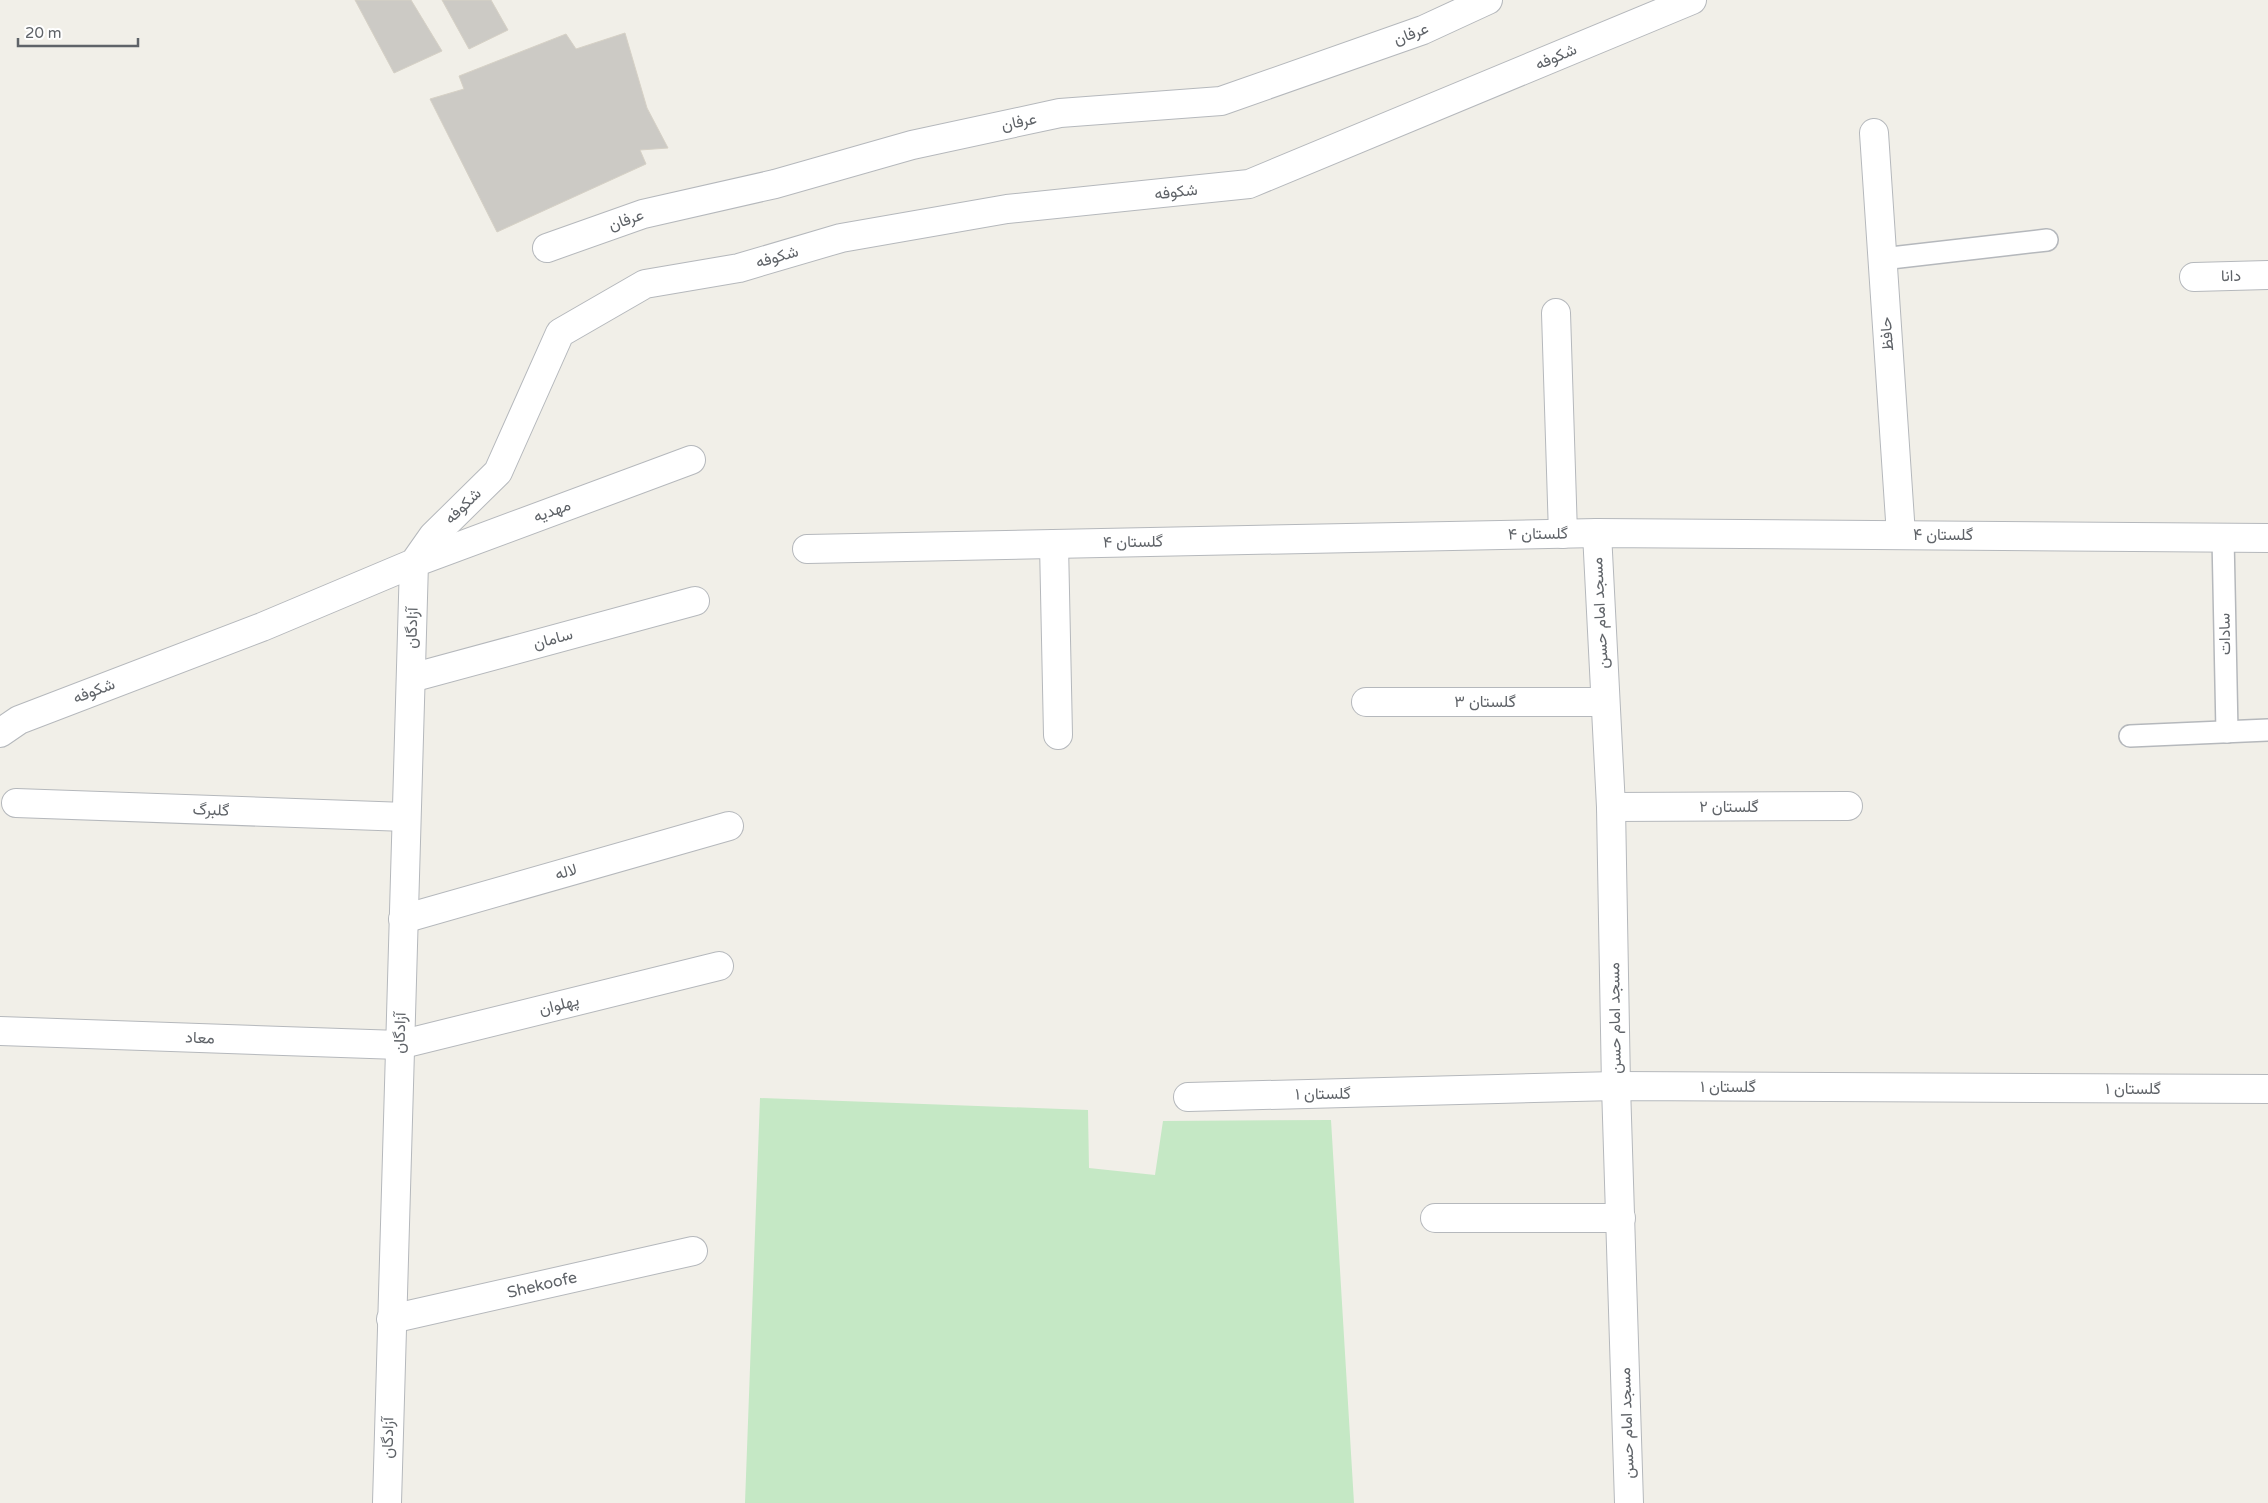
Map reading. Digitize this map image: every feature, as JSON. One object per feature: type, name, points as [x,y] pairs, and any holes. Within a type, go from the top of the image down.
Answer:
[{"type":"street","name":"عرفان","points":[[547,248],[643,214],[776,184],[912,145],[1060,113],[1221,102],[1423,30],[1488,0]]},
{"type":"street","name":"شکوفه","points":[[0,733],[19,720],[262,627],[414,562],[433,536],[498,472],[560,332],[645,284],[739,268],[841,238],[1007,210],[1249,184],[1692,0]]},
{"type":"street","name":"حافظ","points":[[1874,133],[1901,535]]},
{"type":"street","name":"دانا","points":[[2194,277],[2268,275]]},
{"type":"street","points":[[1556,313],[1563,534]]},
{"type":"street","name":"مهدیه","points":[[414,562],[690,460]]},
{"type":"street","name":"گلستان ۴","points":[[807,549],[1597,533],[2268,538]]},
{"type":"street","name":"مسجد امام حسن","points":[[1597,533],[1604,702],[1611,807],[1616,1086],[1629,1503]]},
{"type":"street","points":[[1054,544],[1058,734]]},
{"type":"street","name":"آزادگان","points":[[386,1503],[414,562]]},
{"type":"street","name":"سامان","points":[[410,678],[695,601]]},
{"type":"street","name":"گلستان ۳","points":[[1366,702],[1604,702]]},
{"type":"street","name":"گلبرگ","points":[[16,803],[406,817]]},
{"type":"street","name":"گلستان ۲","points":[[1611,807],[1848,806]]},
{"type":"street","name":"لاله","points":[[404,918],[729,826]]},
{"type":"street","name":"پهلوان","points":[[400,1045],[719,966]]},
{"type":"street","name":"معاد","points":[[0,1031],[400,1045]]},
{"type":"street","name":"گلستان ۱","points":[[1188,1097],[1616,1086],[2268,1090]]},
{"type":"street","points":[[1434,1218],[1621,1218]]},
{"type":"street","name":"Shekoofe","points":[[391,1319],[693,1251]]},
{"type":"lane","points":[[1882,259],[2047,240]]},
{"type":"lane","name":"سادات","points":[[2223,537],[2227,732]]},
{"type":"lane","points":[[2130,736],[2268,730]]},
{"type":"green space","points":[[760,1098],[1088,1110],[1089,1168],[1155,1175],[1163,1121],[1331,1120],[1354,1503],[745,1503]]},
{"type":"building","points":[[355,0],[411,0],[442,51],[394,73]]},
{"type":"building","points":[[442,0],[491,0],[508,30],[469,49]]},
{"type":"building","points":[[625,33],[647,108],[668,148],[640,150],[646,164],[497,232],[430,99],[464,89],[459,76],[566,34],[576,49]]}]
